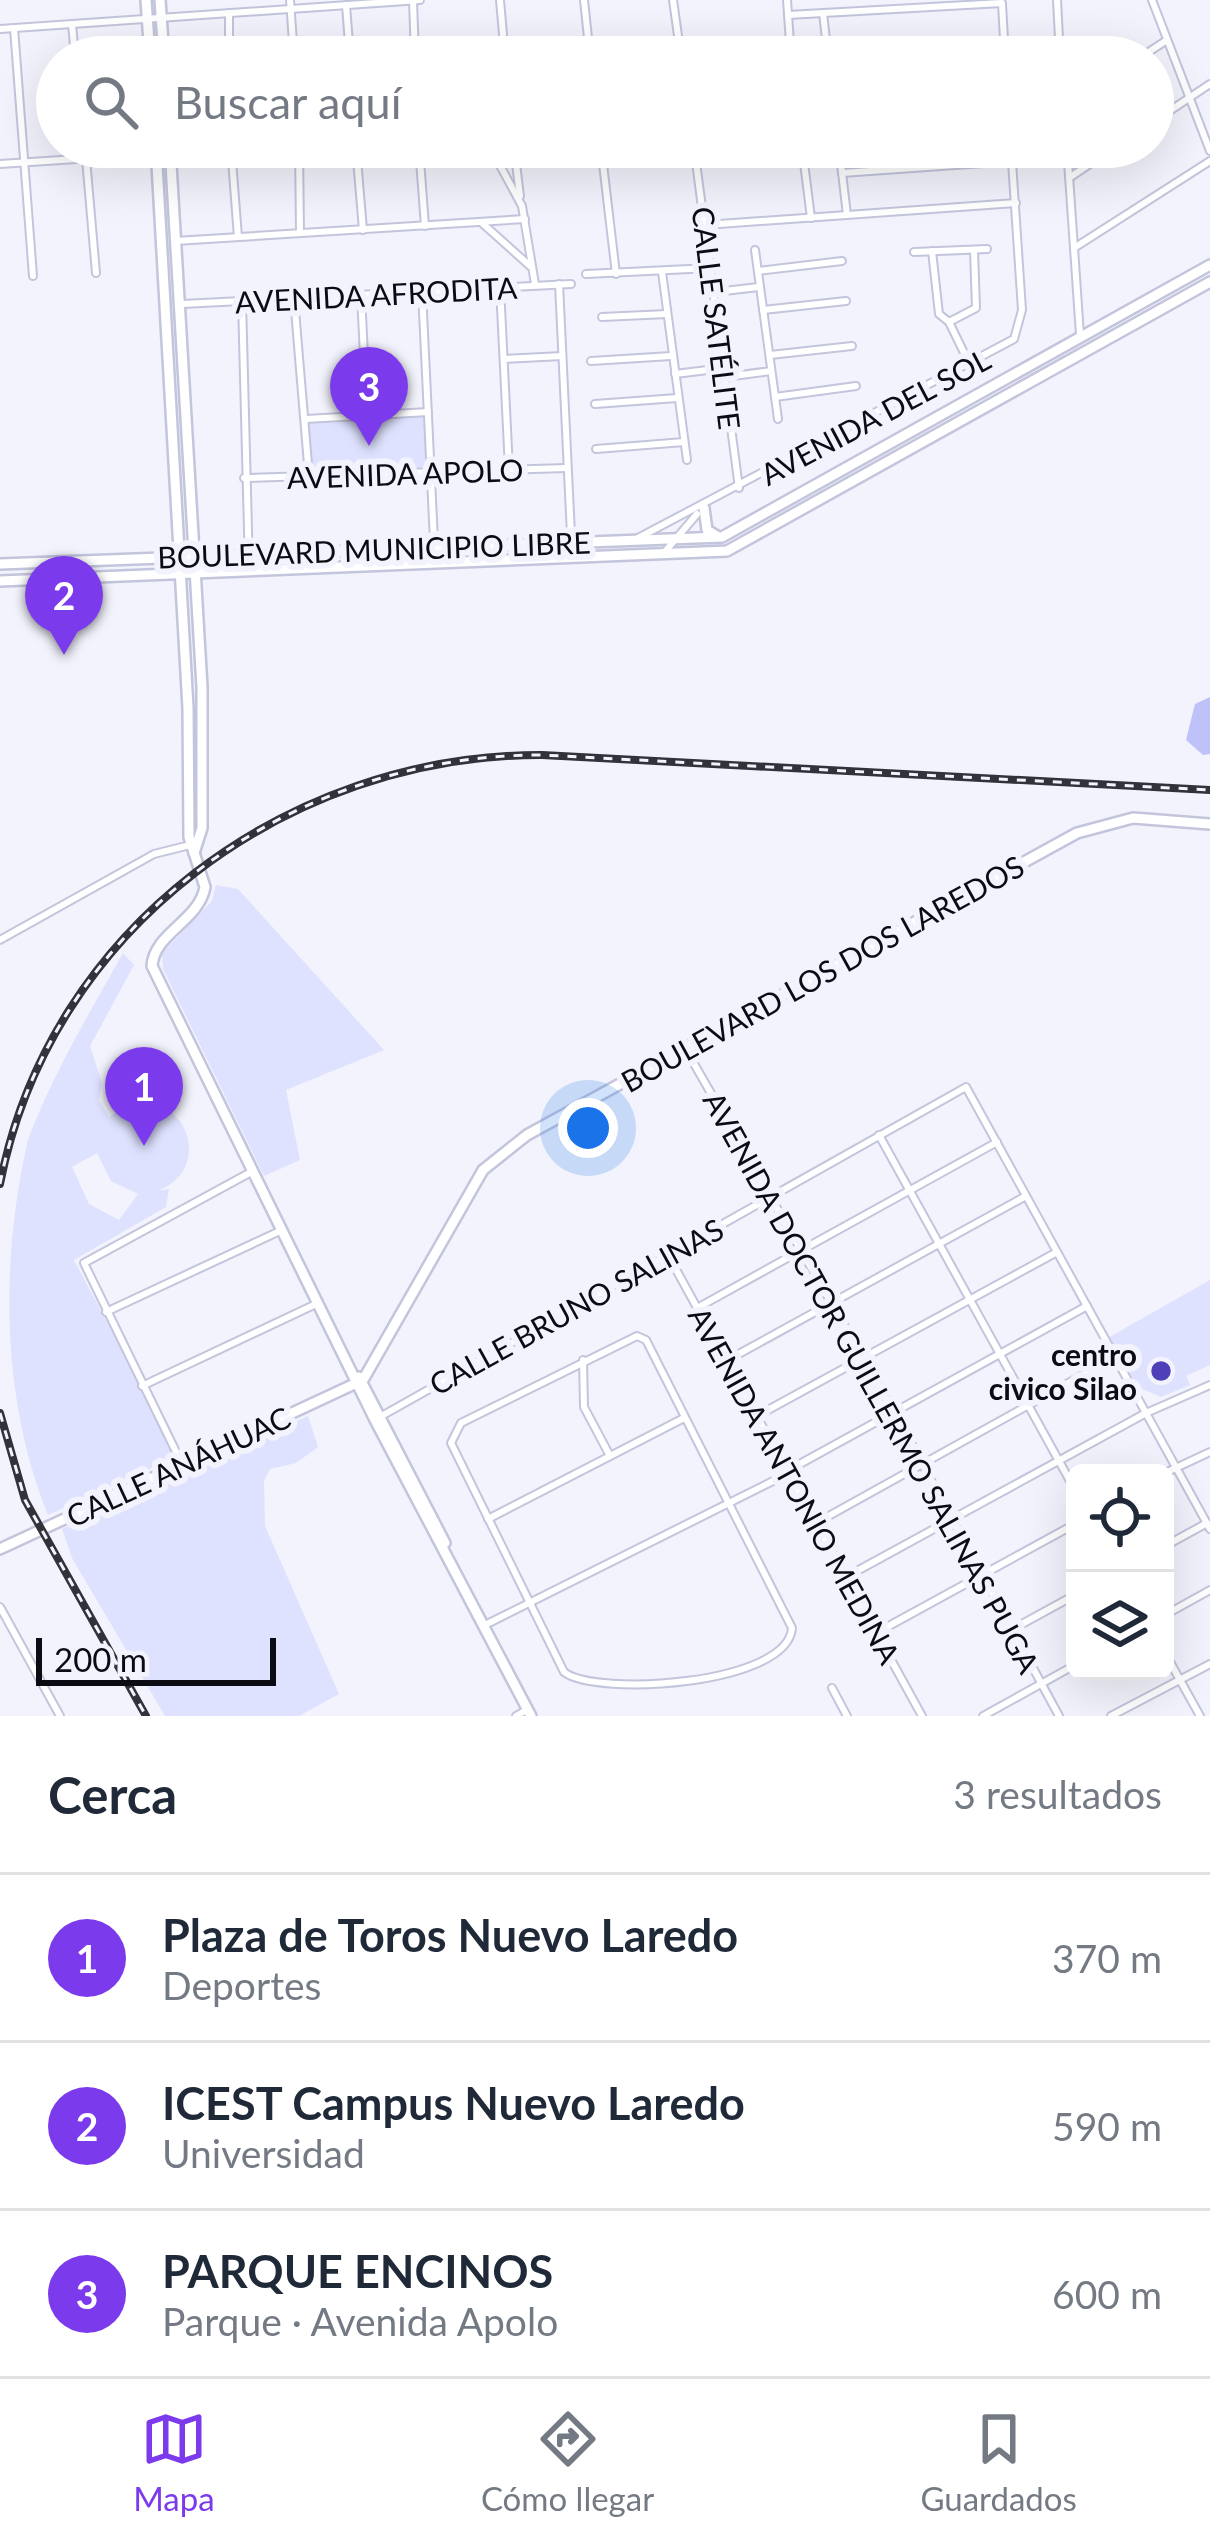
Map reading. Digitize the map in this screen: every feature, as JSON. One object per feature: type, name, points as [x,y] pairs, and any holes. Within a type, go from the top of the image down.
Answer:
[{"type":"main road","points":[[146,0],[148,36]]},
{"type":"main road","points":[[160,0],[162,36]]},
{"type":"main road","points":[[158,168],[194,847],[205,893],[196,910],[155,951],[152,966],[529,1712]]},
{"type":"main road","points":[[172,168],[199,627]]},
{"type":"main road","points":[[704,508],[706,530],[722,537],[1210,265]]},
{"type":"main road","name":"BOULEVARD MUNICIPIO LIBRE","points":[[0,580],[708,554],[741,544],[1210,282]]},
{"type":"main road","name":"BOULEVARD MUNICIPIO LIBRE","points":[[0,564],[195,553],[722,537]]},
{"type":"main road","points":[[298,550],[298,567]]},
{"type":"main road","points":[[19,563],[20,579]]},
{"type":"main road","points":[[194,847],[199,627],[203,582],[213,569]]},
{"type":"main road","name":"BOULEVARD LOS DOS LAREDOS","points":[[358,1379],[489,1162],[686,1048],[1094,826],[1133,818],[1210,824]]},
{"type":"main road","name":"CALLE ANÁHUAC","points":[[0,1550],[358,1379]]},
{"type":"street","points":[[0,29],[229,13],[291,4],[416,0],[416,36]]},
{"type":"street","points":[[500,0],[503,36]]},
{"type":"street","points":[[584,0],[588,36]]},
{"type":"street","points":[[674,0],[678,36]]},
{"type":"street","points":[[787,0],[789,36]]},
{"type":"street","points":[[1057,0],[1059,36]]},
{"type":"street","points":[[1152,0],[1166,36]]},
{"type":"street","points":[[788,15],[1002,2],[1004,36]]},
{"type":"street","points":[[291,4],[293,36]]},
{"type":"street","points":[[346,5],[348,36]]},
{"type":"street","points":[[229,13],[230,36]]},
{"type":"street","points":[[824,13],[826,36]]},
{"type":"street","points":[[72,24],[73,36]]},
{"type":"street","points":[[14,28],[33,276]]},
{"type":"street","points":[[1174,58],[1210,152]]},
{"type":"street","points":[[1174,107],[1210,84]]},
{"type":"street","points":[[0,164],[36,161]]},
{"type":"street","points":[[1074,248],[1210,161]]},
{"type":"street","points":[[87,168],[96,273]]},
{"type":"street","points":[[233,168],[238,237]]},
{"type":"street","points":[[299,168],[300,234]]},
{"type":"street","points":[[358,168],[363,230]]},
{"type":"street","points":[[421,168],[425,226]]},
{"type":"street","points":[[501,168],[522,206]]},
{"type":"street","points":[[517,168],[535,285]]},
{"type":"street","points":[[603,168],[616,274]]},
{"type":"street","name":"CALLE SATÉLITE","points":[[697,168],[739,488]]},
{"type":"street","points":[[805,168],[811,218]]},
{"type":"street","points":[[841,168],[847,215]]},
{"type":"street","points":[[842,173],[913,168]]},
{"type":"street","name":"AVENIDA DEL SOL","points":[[623,542],[704,508],[1006,346],[1019,332],[1013,168]]},
{"type":"street","points":[[1068,168],[1080,338]]},
{"type":"street","points":[[1069,178],[1084,168]]},
{"type":"street","points":[[705,225],[1016,203]]},
{"type":"street","points":[[164,242],[524,218]]},
{"type":"street","points":[[482,222],[533,268]]},
{"type":"street","points":[[914,252],[987,249]]},
{"type":"street","points":[[755,250],[778,418]]},
{"type":"street","points":[[949,322],[976,308],[974,250]]},
{"type":"street","points":[[932,251],[939,314],[949,322],[970,365]]},
{"type":"street","points":[[758,271],[842,261]]},
{"type":"street","points":[[586,274],[710,268]]},
{"type":"street","points":[[662,272],[687,460]]},
{"type":"street","points":[[559,284],[572,558]]},
{"type":"street","name":"AVENIDA AFRODITA","points":[[182,304],[571,284]]},
{"type":"street","points":[[500,287],[509,470]]},
{"type":"street","points":[[714,292],[760,287]]},
{"type":"street","points":[[422,291],[435,562]]},
{"type":"street","points":[[361,295],[367,416]]},
{"type":"street","points":[[294,298],[309,476]]},
{"type":"street","points":[[242,301],[249,568]]},
{"type":"street","points":[[763,310],[846,301]]},
{"type":"street","points":[[602,317],[667,314]]},
{"type":"street","points":[[770,355],[852,346]]},
{"type":"street","points":[[503,359],[562,356]]},
{"type":"street","points":[[591,361],[672,356]]},
{"type":"street","points":[[675,374],[771,371]]},
{"type":"street","points":[[776,397],[856,386]]},
{"type":"street","points":[[595,404],[677,398]]},
{"type":"street","points":[[306,419],[428,412]]},
{"type":"street","points":[[596,449],[683,442]]},
{"type":"street","name":"AVENIDA APOLO","points":[[244,478],[567,468]]},
{"type":"street","points":[[662,555],[704,508]]},
{"type":"street","points":[[0,940],[154,854],[194,847]]},
{"type":"street","name":"AVENIDA DOCTOR GUILLERMO SALINAS PUGA","points":[[686,1048],[894,1412],[1058,1716]]},
{"type":"street","name":"CALLE BRUNO SALINAS","points":[[378,1418],[966,1087],[997,1142]]},
{"type":"street","points":[[879,1136],[1066,1473]]},
{"type":"street","points":[[697,1308],[997,1142],[1208,1526],[1174,1542]]},
{"type":"street","points":[[183,1465],[84,1263],[253,1171]]},
{"type":"street","points":[[726,1361],[1026,1196]]},
{"type":"street","points":[[106,1312],[282,1230]]},
{"type":"street","points":[[757,1416],[1057,1252]]},
{"type":"street","name":"AVENIDA ANTONIO MEDINA","points":[[668,1255],[922,1716]]},
{"type":"street","points":[[142,1386],[319,1302]]},
{"type":"street","points":[[787,1471],[1087,1306]]},
{"type":"street","points":[[637,1336],[646,1340],[792,1628],[791,1641],[782,1652],[728,1678],[575,1681],[564,1672],[451,1443],[452,1432],[583,1360],[637,1336]]},
{"type":"street","points":[[816,1523],[1115,1357]]},
{"type":"street","points":[[583,1360],[584,1407],[610,1456]]},
{"type":"street","points":[[846,1577],[1146,1413],[1210,1385]]},
{"type":"street","points":[[488,1519],[685,1418]]},
{"type":"street","points":[[1176,1467],[1210,1451]]},
{"type":"street","points":[[485,1628],[779,1478]]},
{"type":"street","points":[[1197,1505],[1210,1500]]},
{"type":"street","points":[[876,1633],[1066,1529]]},
{"type":"street","points":[[1174,1610],[1210,1590]]},
{"type":"street","points":[[1011,1630],[1066,1600]]},
{"type":"street","points":[[0,1607],[60,1716]]},
{"type":"street","points":[[1111,1716],[1210,1664]]},
{"type":"street","points":[[1174,1669],[1200,1716]]},
{"type":"street","points":[[983,1716],[1066,1670]]},
{"type":"street","points":[[832,1688],[847,1716]]},
{"type":"street","points":[[515,1716],[529,1712]]},
{"type":"shaded area","points":[[428,412],[431,472],[309,476],[306,419]]},
{"type":"shaded area","points":[[216,885],[238,889],[384,1050],[286,1090],[300,1160],[264,1176],[163,969],[162,953],[212,901]]},
{"type":"shaded area","points":[[123,953],[134,965],[90,1046],[102,1083],[99,1100],[109,1117],[134,1106],[155,1105],[172,1113],[184,1127],[187,1163],[176,1179],[157,1191],[169,1189],[166,1207],[74,1260],[178,1456],[48,1515],[32,1471],[14,1377],[10,1281],[19,1186],[38,1116]],"holes":[[[97,1153],[111,1181],[138,1194],[119,1220],[89,1204],[72,1167]]]},
{"type":"shaded area","points":[[1210,1280],[1210,1365],[1186,1376],[1190,1385],[1161,1397],[1133,1385],[1106,1339]]},
{"type":"shaded area","points":[[308,1416],[318,1447],[296,1463],[270,1469],[264,1481],[265,1526],[339,1694],[299,1716],[165,1716],[72,1558],[62,1529]]},
{"type":"water","points":[[1210,697],[1210,754],[1203,755],[1186,740],[1195,704]]},
{"type":"railway","points":[[0,1184],[27,1092],[70,1009],[126,936],[194,874],[272,823],[357,786],[448,763],[542,755],[1210,790]]},
{"type":"railway","points":[[0,1413],[25,1500],[146,1716]]},
{"type":"place","name":"PARQUE ENCINOS","points":[[369,446]]},
{"type":"place","name":"ICEST Campus Nuevo Laredo","points":[[64,655]]},
{"type":"place","name":"Plaza de Toros Nuevo Laredo","points":[[144,1146]]},
{"type":"place","name":"centro civico Silao","points":[[1161,1371]]}]
